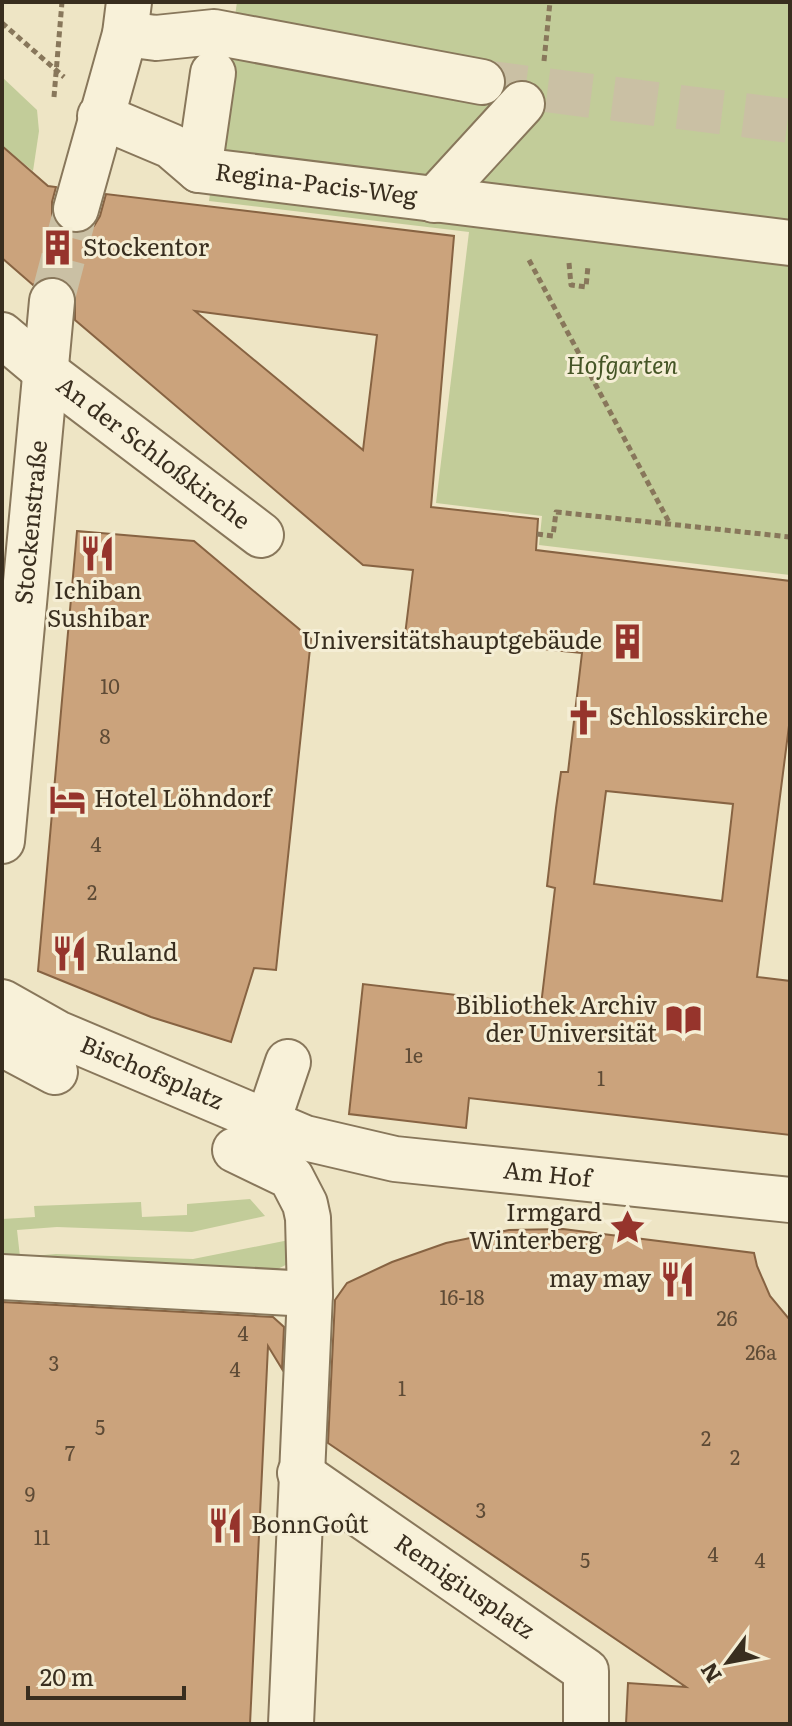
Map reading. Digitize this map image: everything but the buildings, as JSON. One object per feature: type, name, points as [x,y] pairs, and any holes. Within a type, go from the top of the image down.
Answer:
[{"type":"street","points":[[76,209],[127,18],[156,38],[214,32],[482,82]]},
{"type":"street","name":"Regina-Pacis-Weg","points":[[199,170],[213,73]]},
{"type":"street","name":"Regina-Pacis-Weg","points":[[434,200],[532,87]]},
{"type":"street","name":"Regina-Pacis-Weg","points":[[100,116],[171,146],[199,170],[512,210],[572,229],[790,243]]},
{"type":"street","name":"Stockenstraße","points":[[2,841],[52,301]]},
{"type":"street","name":"An der Schloßkirche","points":[[2,335],[261,535]]},
{"type":"street","name":"Bischofsplatz","points":[[2,1002],[57,1033],[287,1129]]},
{"type":"street","name":"Bischofsplatz","points":[[2,1044],[55,1072]]},
{"type":"street","points":[[287,1129],[288,1062]]},
{"type":"street","name":"Am Hof","points":[[287,1129],[395,1159],[790,1200]]},
{"type":"street","points":[[235,1150],[291,1177],[305,1204],[311,1259],[291,1724]]},
{"type":"street","points":[[2,1277],[310,1294]]},
{"type":"street","name":"Remigiusplatz","points":[[300,1473],[586,1671],[586,1724]]},
{"type":"path","points":[[2,23],[55,67],[62,2]]},
{"type":"path","points":[[532,87],[550,2]]},
{"type":"path","points":[[512,210],[518,238],[670,524]]},
{"type":"path","points":[[537,534],[553,536],[556,512],[790,537]]},
{"type":"green space","name":"Hofgarten","points":[[237,2],[790,2],[790,575],[539,545],[542,516],[436,503],[469,232],[209,201]]},
{"type":"green space","points":[[2,77],[37,110],[39,131],[33,171],[2,146]]},
{"type":"green space","points":[[250,1199],[265,1216],[192,1232],[57,1227],[17,1230],[20,1257],[56,1254],[193,1259],[289,1240],[294,1261],[257,1279],[2,1269],[2,1219],[35,1217],[34,1206],[141,1202],[142,1217],[187,1215],[187,1204]]},
{"type":"tunnel","points":[[482,82],[790,121]]},
{"type":"tunnel","points":[[52,301],[76,209]]},
{"type":"place","name":"Stockentor","points":[[57,248]]},
{"type":"place","name":"Ichiban Sushibar","points":[[98,554]]},
{"type":"place","name":"Universitätshauptgebäude","points":[[628,641]]},
{"type":"place","name":"Schlosskirche","points":[[583,717]]},
{"type":"place","name":"Hotel Löhndorf","points":[[68,799]]},
{"type":"place","name":"Ruland","points":[[69,953]]},
{"type":"place","name":"Bibliothek Archiv der Universität","points":[[683,1020]]},
{"type":"place","name":"Irmgard Winterberg","points":[[628,1227]]},
{"type":"place","name":"may may","points":[[677,1279]]},
{"type":"place","name":"BonnGoût","points":[[225,1525]]}]
